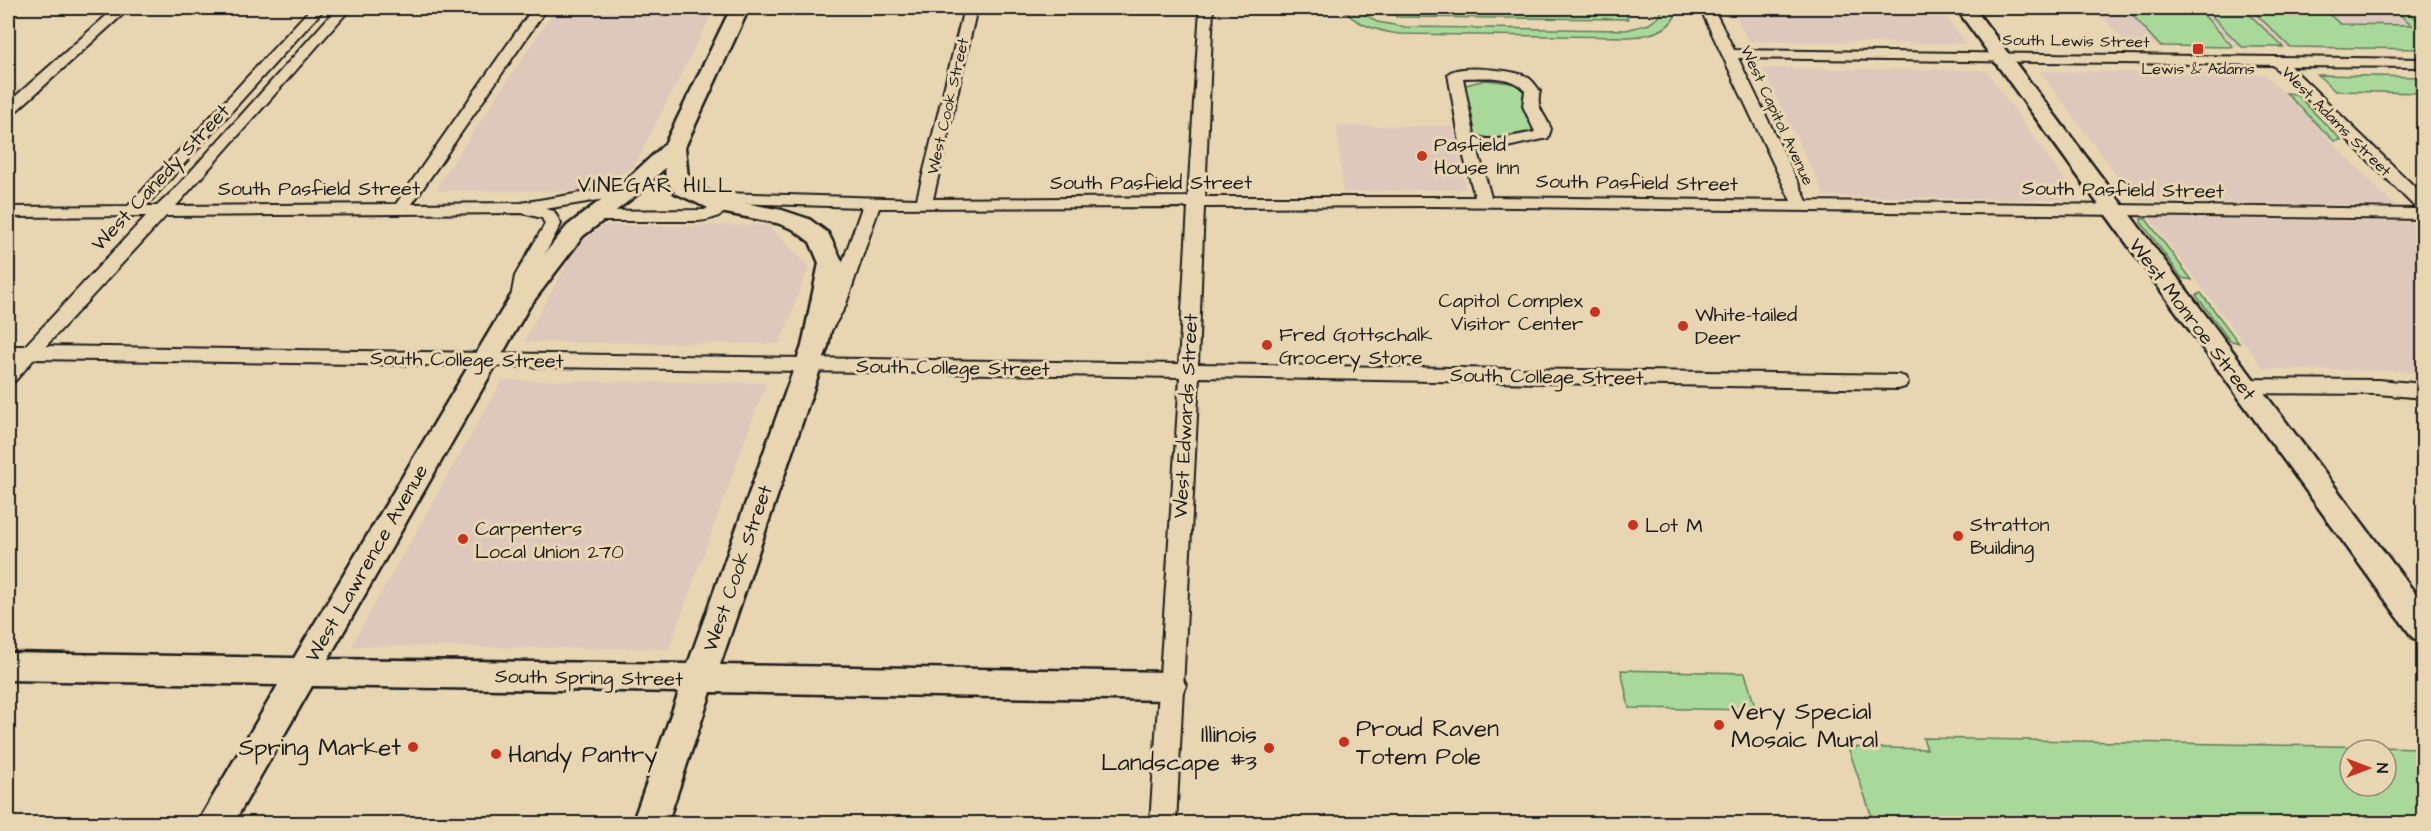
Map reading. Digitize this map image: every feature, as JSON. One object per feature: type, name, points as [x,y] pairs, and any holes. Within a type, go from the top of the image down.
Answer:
[{"type":"street","points":[[8,111],[123,8]]},
{"type":"street","name":"West Canedy Street","points":[[133,210],[318,8]]},
{"type":"street","name":"West Canedy Street","points":[[8,376],[144,227],[165,210],[344,8]]},
{"type":"street","points":[[401,208],[540,8]]},
{"type":"street","name":"West Lawrence Avenue","points":[[214,824],[519,303],[542,275],[562,245],[593,216],[629,190],[674,147],[740,8]]},
{"type":"street","name":"West Cook Street","points":[[924,204],[970,8]]},
{"type":"street","name":"West Edwards Street","points":[[1163,824],[1190,392],[1188,350],[1206,8]]},
{"type":"street","name":"West Capitol Avenue","points":[[1707,8],[1801,205]]},
{"type":"street","name":"West Monroe Street","points":[[1965,8],[2424,629]]},
{"type":"street","name":"South Lewis Street","points":[[1729,54],[2424,63]]},
{"type":"street","name":"West Adams Street","points":[[2277,61],[2424,206]]},
{"type":"street","points":[[1468,143],[1498,144],[1543,135],[1543,127],[1530,108],[1529,100],[1533,91],[1530,86],[1514,77],[1455,75],[1468,143],[1484,201]]},
{"type":"street","name":"West Cook Street","points":[[650,824],[811,355],[831,263],[820,238],[801,224],[715,204],[683,188],[677,179],[674,147]]},
{"type":"street","name":"South Pasfield Street","points":[[8,212],[521,208],[629,190]]},
{"type":"street","name":"South Pasfield Street","points":[[593,216],[708,215],[722,198],[924,204],[1484,201],[2424,214]]},
{"type":"street","name":"West Cook Street","points":[[811,355],[836,307],[872,203]]},
{"type":"street","name":"West Lawrence Avenue","points":[[519,303],[524,276],[553,224],[548,215],[521,208]]},
{"type":"street","name":"South College Street","points":[[8,352],[486,360],[811,355],[1189,372],[1898,382]]},
{"type":"street","points":[[2243,386],[2378,387],[2424,391]]},
{"type":"street","name":"South Spring Street","points":[[8,667],[1170,686]]},
{"type":"shaded area","points":[[556,8],[715,8],[634,167],[588,191],[437,191],[439,183]]},
{"type":"shaded area","points":[[1732,8],[1940,8],[1966,44],[1748,41]]},
{"type":"shaded area","points":[[2094,8],[2402,8],[2423,25],[2423,49],[2128,46]]},
{"type":"shaded area","points":[[1762,68],[1986,70],[2079,200],[1825,196]]},
{"type":"shaded area","points":[[2039,71],[2265,74],[2395,206],[2136,201]]},
{"type":"shaded area","points":[[1337,126],[1453,126],[1466,189],[1343,192]]},
{"type":"shaded area","points":[[2149,218],[2410,222],[2423,236],[2423,374],[2396,371],[2264,369]]},
{"type":"shaded area","points":[[768,225],[809,266],[780,344],[523,342],[578,245],[603,226]]},
{"type":"shaded area","points":[[502,380],[766,383],[669,649],[351,646]]},
{"type":"green space","points":[[1342,8],[1356,8],[1377,22],[1406,27],[1626,30],[1649,24],[1660,16],[1662,8],[1677,10],[1675,17],[1665,28],[1651,34],[1629,37],[1399,34],[1360,23]]},
{"type":"green space","points":[[1395,8],[1623,8],[1628,19],[1396,17]]},
{"type":"green space","points":[[2322,8],[2340,24],[2412,25],[2392,8],[2403,8],[2423,24],[2423,49],[2290,47],[2253,11],[2313,12]]},
{"type":"green space","points":[[2127,9],[2199,10],[2233,47],[2160,46]]},
{"type":"green space","points":[[2206,10],[2246,11],[2283,47],[2242,47]]},
{"type":"green space","points":[[2318,75],[2423,77],[2423,93],[2335,91]]},
{"type":"green space","points":[[1485,80],[1520,84],[1524,90],[1523,110],[1533,127],[1530,134],[1491,139],[1475,134],[1464,90],[1466,85]]},
{"type":"green space","points":[[2286,93],[2296,94],[2341,140],[2334,141]]},
{"type":"green space","points":[[2141,219],[2146,219],[2192,280],[2182,278]]},
{"type":"green space","points":[[2201,293],[2239,343],[2229,340],[2196,295]]},
{"type":"green space","points":[[1621,670],[1745,673],[1756,710],[1629,708]]},
{"type":"green space","points":[[1923,738],[2338,746],[2338,798],[2398,798],[2398,748],[2423,748],[2423,823],[1874,823],[1848,747],[1927,749]]},
{"type":"place","name":"Lewis & Adams","points":[[2198,49]]},
{"type":"place","name":"Pasfield House Inn","points":[[1422,156]]},
{"type":"place","name":"Capitol Complex Visitor Center","points":[[1595,312]]},
{"type":"place","name":"White-tailed Deer","points":[[1683,326]]},
{"type":"place","name":"Fred Gottschalk Grocery Store","points":[[1267,345]]},
{"type":"place","name":"Lot M","points":[[1633,525]]},
{"type":"place","name":"Stratton Building","points":[[1958,536]]},
{"type":"place","name":"Carpenters Local Union 270","points":[[463,539]]},
{"type":"place","name":"Very Special Mosaic Mural","points":[[1719,725]]},
{"type":"place","name":"Proud Raven Totem Pole","points":[[1344,742]]},
{"type":"place","name":"Spring Market","points":[[413,747]]},
{"type":"place","name":"Illinois Landscape #3","points":[[1269,748]]},
{"type":"place","name":"Handy Pantry","points":[[496,754]]},
{"type":"district","name":"VINEGAR HILL","points":[[656,185]]}]
